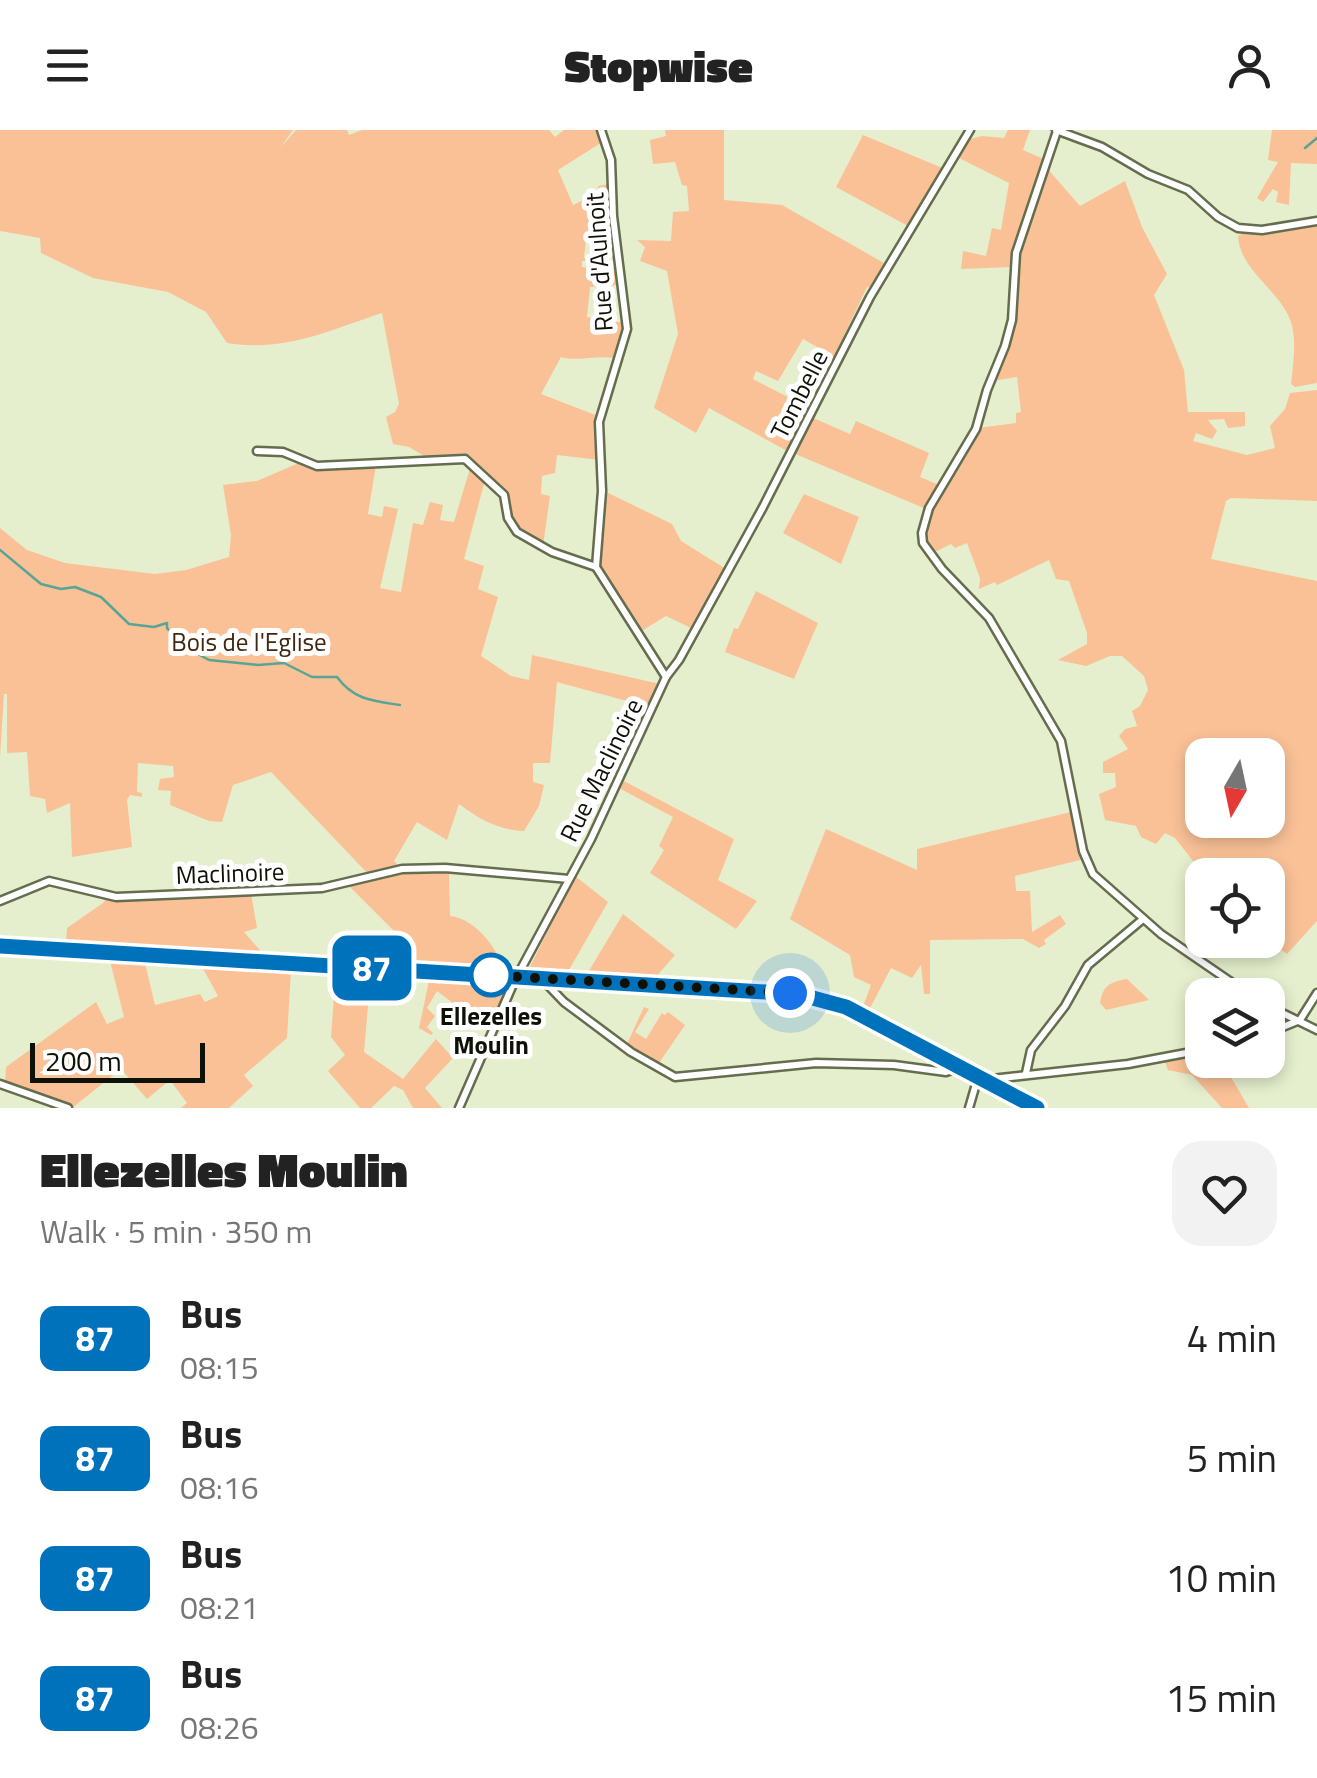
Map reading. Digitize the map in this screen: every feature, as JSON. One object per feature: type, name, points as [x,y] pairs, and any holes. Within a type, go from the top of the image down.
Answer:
[{"type":"main road","points":[[0,946],[798,994],[822,998],[864,1016],[1036,1108]]},
{"type":"street","name":"Rue d'Aulnoit","points":[[596,567],[602,478],[599,422],[627,329],[613,216],[612,160],[601,130]]},
{"type":"street","name":"Tombelle","points":[[666,677],[744,544],[870,296],[970,130]]},
{"type":"street","points":[[1226,978],[1143,919],[1091,870],[1082,850],[1062,741],[989,618],[923,543],[923,528],[932,502],[976,430],[1005,346],[1012,320],[1015,258],[1056,130],[1188,190],[1238,228],[1262,230],[1317,221]]},
{"type":"street","points":[[257,451],[283,452],[318,466],[469,461],[504,495],[508,518],[517,532],[552,552],[596,567],[666,677]]},
{"type":"street","name":"Rue Maclinoire","points":[[459,1108],[516,977],[602,818],[666,677]]},
{"type":"street","name":"Maclinoire","points":[[0,901],[49,881],[111,896],[158,896],[322,888],[402,868],[466,870]]},
{"type":"street","name":"Rue Maclinoire","points":[[466,870],[569,879]]},
{"type":"street","points":[[1026,1074],[1031,1050],[1065,1006],[1088,966],[1143,919]]},
{"type":"street","points":[[541,978],[579,1013],[671,1076],[809,1064],[894,1065],[946,1072],[960,1067]]},
{"type":"street","points":[[1285,1026],[1300,1020],[1317,993]]},
{"type":"street","points":[[1285,1013],[1317,1030]]},
{"type":"street","points":[[969,1108],[980,1078],[1128,1064],[1185,1053]]},
{"type":"street","points":[[0,1084],[68,1108]]},
{"type":"green space","points":[[0,130],[293,130],[281,147],[296,130],[347,130],[349,135],[362,130],[549,130],[555,137],[564,130],[599,130],[604,141],[558,170],[573,205],[599,192],[598,186],[610,184],[609,236],[586,241],[587,261],[582,261],[582,267],[616,272],[618,285],[590,287],[587,317],[624,323],[614,358],[561,357],[541,394],[598,416],[599,460],[557,455],[555,473],[542,476],[541,494],[550,496],[543,546],[513,525],[505,492],[469,457],[429,459],[409,447],[393,444],[386,417],[399,404],[382,313],[287,342],[227,343],[206,312],[168,292],[93,278],[41,253],[40,238],[0,231]]},
{"type":"green space","points":[[665,130],[724,130],[724,200],[782,205],[884,263],[871,287],[867,287],[834,357],[803,339],[778,381],[756,371],[753,379],[811,409],[805,414],[789,452],[709,408],[696,433],[654,408],[678,334],[667,271],[640,261],[645,247],[637,240],[671,241],[673,212],[689,211],[687,186],[682,185],[675,162],[653,164],[650,140],[666,136]]},
{"type":"green space","points":[[1008,130],[1030,130],[1023,150],[1046,160],[1010,267],[961,269],[963,251],[986,256],[992,228],[1001,230],[1009,183],[957,157],[966,140],[982,136],[1004,138]]},
{"type":"green space","points":[[1272,130],[1317,130],[1317,164],[1291,163],[1289,205],[1276,202],[1278,192],[1273,189],[1263,202],[1257,198],[1278,162],[1268,160]]},
{"type":"green space","points":[[863,135],[945,169],[908,226],[836,187]]},
{"type":"green space","points":[[1046,167],[1080,206],[1125,181],[1142,227],[1167,274],[1154,295],[1184,370],[1188,412],[1245,412],[1245,426],[1228,428],[1224,419],[1208,420],[1217,431],[1212,439],[1196,433],[1193,441],[1247,455],[1275,448],[1270,426],[1285,409],[1290,393],[1317,390],[1317,501],[1231,498],[1226,501],[1211,559],[1317,581],[1317,921],[1287,954],[1285,858],[1191,858],[1175,838],[1165,833],[1156,844],[1141,837],[1136,826],[1105,820],[1099,794],[1116,787],[1115,773],[1103,773],[1103,762],[1128,749],[1119,736],[1125,729],[1137,726],[1132,711],[1140,706],[1148,690],[1144,676],[1122,656],[1110,656],[1086,666],[1058,660],[1087,644],[1087,633],[1069,581],[1056,579],[1049,560],[997,585],[995,582],[979,589],[980,578],[967,543],[955,548],[951,544],[931,554],[923,542],[931,506],[978,428],[1016,423],[1016,413],[1021,412],[1017,377],[992,381],[1011,337],[1017,256]]},
{"type":"green space","points":[[1317,224],[1317,383],[1295,387],[1291,384],[1291,322],[1246,260],[1238,236]]},
{"type":"green space","points":[[811,417],[850,434],[856,421],[929,453],[920,477],[939,485],[926,509],[793,453]]},
{"type":"green space","name":"Bois de l'Eglise","points":[[301,462],[318,468],[376,465],[368,514],[382,517],[384,506],[398,509],[380,588],[401,592],[413,523],[423,525],[430,502],[443,505],[440,520],[454,522],[471,465],[485,480],[464,559],[484,566],[478,589],[498,597],[481,656],[511,676],[529,680],[532,655],[660,684],[649,707],[557,682],[550,763],[533,763],[533,782],[544,785],[539,806],[524,831],[489,823],[459,804],[447,840],[417,822],[394,861],[401,868],[370,876],[271,772],[233,785],[222,822],[209,821],[170,805],[171,791],[158,790],[160,779],[174,777],[173,766],[138,763],[137,792],[142,797],[130,795],[127,800],[132,847],[72,857],[70,803],[47,813],[45,799],[30,796],[27,752],[7,753],[7,694],[0,757],[0,528],[27,550],[65,563],[155,574],[186,570],[229,557],[231,535],[223,485],[257,481]]},
{"type":"green space","points":[[604,491],[672,524],[681,541],[726,569],[691,628],[666,616],[640,632],[600,566]]},
{"type":"green space","points":[[804,494],[859,517],[841,564],[783,533]]},
{"type":"green space","points":[[756,591],[818,623],[794,679],[725,652]]},
{"type":"green space","points":[[620,779],[734,839],[718,880],[757,901],[736,929],[650,873],[664,850],[659,846],[673,817],[617,787]]},
{"type":"green space","points":[[1075,811],[1084,859],[1015,876],[1016,891],[1030,891],[1032,932],[1060,915],[1066,924],[1039,948],[1023,939],[930,940],[930,994],[924,994],[921,965],[912,978],[891,968],[868,1012],[862,1009],[871,985],[854,977],[850,955],[790,919],[826,829],[917,870],[917,849]]},
{"type":"green space","points":[[410,870],[449,872],[450,916],[476,928],[490,943],[504,969],[515,971],[368,960],[394,931],[346,883]]},
{"type":"green space","points":[[575,876],[608,902],[566,975],[526,973],[525,968],[529,969]]},
{"type":"green space","points":[[251,893],[257,928],[244,932],[266,957],[66,944],[67,928],[107,897]]},
{"type":"green space","points":[[623,914],[675,955],[655,978],[664,982],[587,974]]},
{"type":"green space","points":[[109,957],[144,959],[155,1005],[200,994],[205,1002],[218,996],[201,965],[291,970],[287,1038],[244,1075],[253,1086],[229,1108],[181,1108],[187,1103],[170,1080],[147,1099],[121,1069],[72,1108],[0,1083],[5,1081],[6,1067],[96,1002],[107,1024],[124,1017]]},
{"type":"green space","points":[[336,970],[371,972],[364,1052],[403,1079],[436,1039],[453,1058],[425,1088],[442,1108],[413,1108],[403,1090],[394,1086],[371,1108],[360,1108],[328,1071],[345,1055],[331,1037]]},
{"type":"green space","points":[[430,976],[505,980],[509,986],[498,1014],[475,1006],[470,1016],[437,991],[427,1008],[435,1016],[427,1027],[431,1035],[419,1028]]},
{"type":"green space","points":[[1127,979],[1149,1000],[1106,1010],[1100,1003],[1105,988]]},
{"type":"green space","points":[[644,1007],[649,1009],[635,1032],[646,1039],[662,1013],[668,1012],[685,1025],[657,1066],[626,1046]]},
{"type":"green space","points":[[1185,1055],[1185,1074],[1168,1070],[1164,1059]]},
{"type":"green space","points":[[1195,1078],[1232,1078],[1249,1108],[1222,1108]]},
{"type":"waterway","points":[[1305,148],[1317,138]]},
{"type":"waterway","points":[[0,550],[41,584],[61,589],[75,587],[101,597],[129,624],[154,627],[167,623],[181,645],[209,660],[258,665],[284,663],[312,677],[337,677],[350,691],[365,698],[400,705]]},
{"type":"bus line","name":"87","points":[[0,946],[798,994],[846,1007],[1037,1108]]},
{"type":"place","name":"Ellezelles Moulin","points":[[491,975]]},
{"type":"route","points":[[491,975],[486,975],[790,993]]}]
